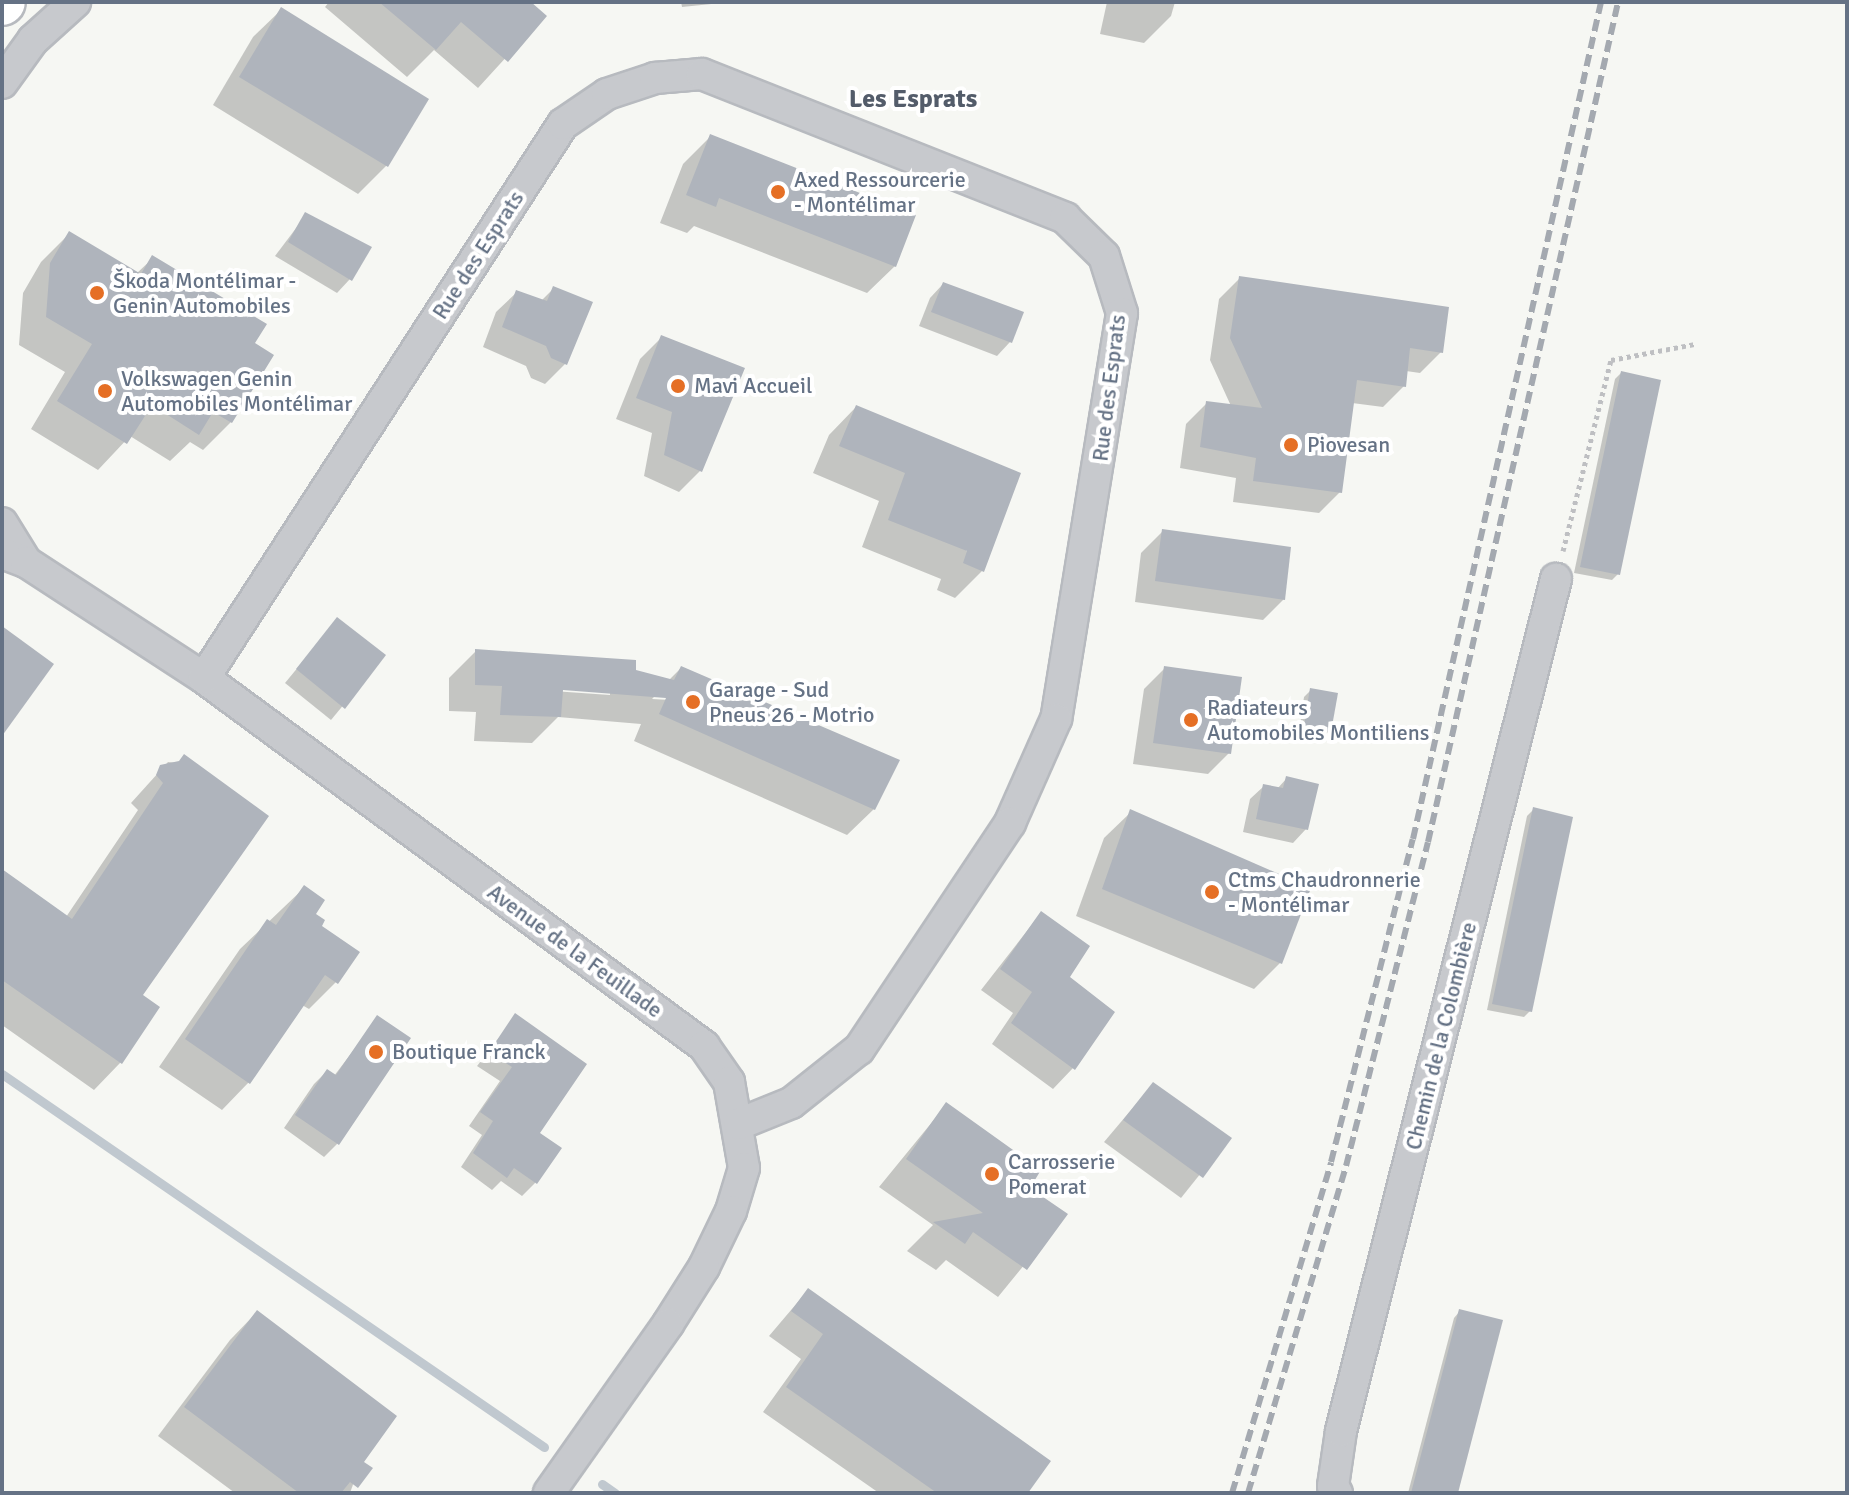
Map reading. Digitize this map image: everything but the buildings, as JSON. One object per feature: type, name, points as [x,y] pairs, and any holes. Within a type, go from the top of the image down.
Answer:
[{"type":"street","points":[[2,83],[33,40],[75,2]]},
{"type":"street","name":"Rue des Esprats","points":[[204,678],[563,124],[607,94],[655,78],[702,74],[1065,218],[1104,256],[1122,313],[1056,719],[1010,823],[859,1049],[791,1103],[739,1124]]},
{"type":"street","name":"Avenue de la Feuillade","points":[[2,523],[14,558],[204,678],[704,1046],[729,1082],[739,1124],[744,1168],[731,1211],[704,1267],[549,1493]]},
{"type":"street","name":"Chemin de la Colombière","points":[[1337,1493],[1333,1486],[1341,1431],[1556,579]]},
{"type":"path","points":[[1556,579],[1611,360],[1695,344]]},
{"type":"waterway","points":[[2,1074],[544,1447]]},
{"type":"waterway","points":[[602,1484],[615,1493]]},
{"type":"railway","points":[[1232,1493],[1331,1162],[1413,839],[1601,2]]},
{"type":"railway","points":[[1248,1493],[1346,1166],[1428,842],[1618,2]]},
{"type":"place","name":"Axed Ressourcerie - Montélimar","points":[[778,192]]},
{"type":"place","name":"Škoda Montélimar - Genin Automobiles","points":[[97,293]]},
{"type":"place","name":"Mavi Accueil","points":[[678,386]]},
{"type":"place","name":"Volkswagen Genin Automobiles Montélimar","points":[[105,391]]},
{"type":"place","name":"Piovesan","points":[[1291,445]]},
{"type":"place","name":"Garage - Sud Pneus 26 - Motrio","points":[[693,702]]},
{"type":"place","name":"Radiateurs Automobiles Montiliens","points":[[1191,720]]},
{"type":"place","name":"Ctms Chaudronnerie - Montélimar","points":[[1212,892]]},
{"type":"place","name":"Boutique Franck","points":[[376,1052]]},
{"type":"place","name":"Carrosserie Pomerat","points":[[992,1174]]},
{"type":"district","name":"Les Esprats","points":[[913,100]]}]
